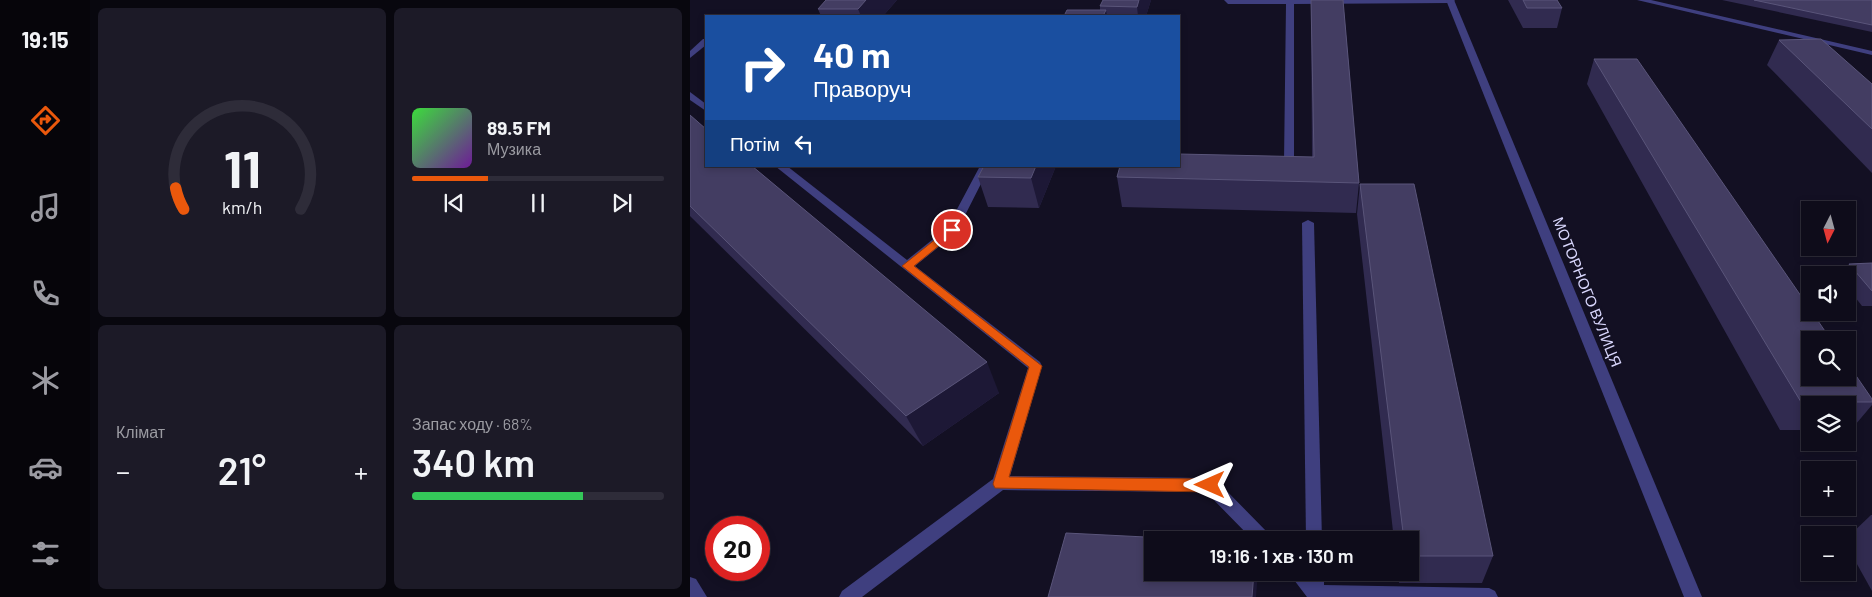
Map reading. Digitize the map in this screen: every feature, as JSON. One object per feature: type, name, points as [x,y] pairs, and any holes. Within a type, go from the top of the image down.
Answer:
[{"type":"street","points":[[1228,0],[1228,2],[1451,1]]},
{"type":"street","points":[[1641,0],[1872,53]]},
{"type":"street","name":"МОТОРНОГО ВУЛИЦЯ","points":[[1451,1],[1693,597]]},
{"type":"street","points":[[1289,162],[1290,2]]},
{"type":"street","points":[[690,55],[705,42]]},
{"type":"street","points":[[690,96],[705,107]]},
{"type":"street","points":[[781,167],[1036,366],[1000,484],[848,597]]},
{"type":"street","points":[[907,266],[952,230],[984,167]]},
{"type":"street","points":[[1308,223],[1314,531]]},
{"type":"street","points":[[1000,484],[1210,485],[1255,531]]},
{"type":"street","points":[[1305,581],[1315,592],[1489,597]]},
{"type":"street","points":[[1315,581],[1315,592]]},
{"type":"street","points":[[690,585],[698,597]]},
{"type":"building","points":[[826,0],[866,0],[858,9],[818,9]]},
{"type":"building","points":[[1103,0],[1139,0],[1137,7],[1100,6]]},
{"type":"building","points":[[1311,0],[1343,0],[1359,183],[1117,177],[1120,167],[1180,167],[1180,154],[1314,157]]},
{"type":"building","points":[[1523,0],[1557,0],[1562,8],[1527,8]]},
{"type":"building","points":[[1754,0],[1872,0],[1872,25]]},
{"type":"building","points":[[1067,10],[1106,10],[1104,15],[1064,15]]},
{"type":"building","points":[[1821,39],[1872,84],[1872,129],[1779,40]]},
{"type":"building","points":[[1594,59],[1637,59],[1801,296],[1801,321],[1818,321],[1825,331],[1801,331],[1801,386],[1856,386],[1856,376],[1872,399],[1872,402],[1856,402],[1856,396],[1801,396],[1801,402]]},
{"type":"building","points":[[690,115],[705,128],[705,167],[753,167],[987,362],[906,416],[690,206]]},
{"type":"building","points":[[983,167],[1036,167],[1031,178],[978,177]]},
{"type":"building","points":[[1360,184],[1414,184],[1493,556],[1419,556],[1419,531],[1403,531]]},
{"type":"building","points":[[1872,263],[1872,291],[1856,272],[1856,266],[1849,264]]},
{"type":"building","points":[[1066,533],[1144,537],[1144,581],[1253,581],[1252,597],[1048,597]]},
{"type":"route","points":[[952,230],[907,266],[1036,366],[1000,484],[1210,485]]}]
